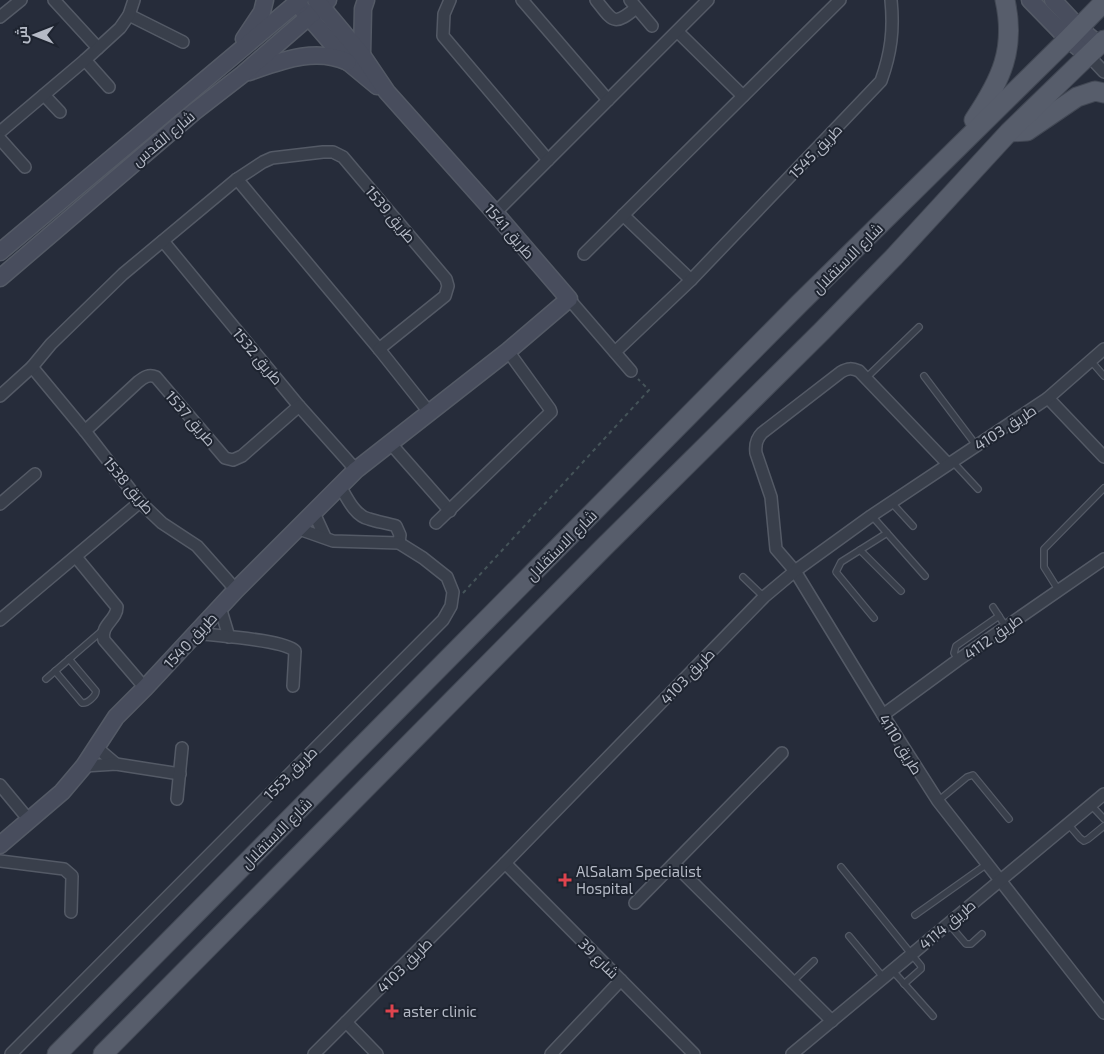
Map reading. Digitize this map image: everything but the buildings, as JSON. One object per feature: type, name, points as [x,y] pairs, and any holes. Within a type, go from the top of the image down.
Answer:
[{"type":"main road","points":[[964,142],[974,120],[989,98],[1000,76],[1008,50],[1010,21],[1005,0]]},
{"type":"main road","name":"شارع الاستقلال","points":[[57,1054],[799,304],[1074,34],[1104,2]]},
{"type":"main road","name":"شارع الاستقلال","points":[[103,1054],[603,548],[822,331],[1009,132],[1099,47]]},
{"type":"main road","points":[[1009,132],[1027,132],[1077,97],[1095,91],[1104,93]]},
{"type":"street","points":[[0,17],[21,0]]},
{"type":"street","points":[[54,0],[98,48]]},
{"type":"street","points":[[0,132],[120,28],[129,15],[134,0]]},
{"type":"street","points":[[230,57],[262,12],[265,0]]},
{"type":"street","points":[[242,74],[299,56],[355,58],[366,0]]},
{"type":"street","points":[[450,0],[444,14],[444,36],[548,160]]},
{"type":"street","points":[[522,0],[608,100]]},
{"type":"street","points":[[596,0],[609,16],[619,20],[624,18],[633,4],[652,26]]},
{"type":"street","points":[[495,213],[708,0]]},
{"type":"street","points":[[584,254],[840,0]]},
{"type":"street","name":"طريق 1545","points":[[615,352],[691,280],[881,81],[890,56],[893,20],[891,0]]},
{"type":"street","points":[[1030,0],[1074,34],[1099,47],[1104,72]]},
{"type":"street","points":[[1053,0],[1074,34]]},
{"type":"street","name":"شارع القدس","points":[[0,252],[297,1]]},
{"type":"street","name":"طريق 1541","points":[[297,1],[308,16],[355,58]]},
{"type":"street","name":"شارع القدس","points":[[0,278],[194,112],[242,74],[322,2]]},
{"type":"street","name":"طريق 1541","points":[[322,2],[368,79],[387,92],[495,213],[631,371]]},
{"type":"street","points":[[129,15],[183,42]]},
{"type":"street","points":[[678,32],[744,96]]},
{"type":"street","points":[[85,60],[109,87]]},
{"type":"street","points":[[44,95],[60,112]]},
{"type":"street","points":[[0,139],[25,167]]},
{"type":"street","name":"طريق 1539","points":[[0,396],[32,367],[51,344],[123,274],[237,179],[272,158],[323,152],[333,152],[343,157],[446,279],[448,286],[445,296],[379,349]]},
{"type":"street","points":[[237,179],[429,412]]},
{"type":"street","points":[[623,215],[691,280]]},
{"type":"street","name":"طريق 1532","points":[[162,241],[299,406],[356,470]]},
{"type":"street","name":"طريق 1540","points":[[1,844],[62,792],[84,766],[116,717],[236,590],[356,470],[508,351],[569,299]]},
{"type":"street","name":"طريق 4103","points":[[314,1054],[505,863],[764,597],[795,571],[871,516],[1048,398],[1104,349]]},
{"type":"street","points":[[436,523],[450,512],[551,412],[508,351]]},
{"type":"street","name":"طريق 1538","points":[[32,367],[85,430],[140,502],[162,523],[203,551],[236,590]]},
{"type":"street","name":"طريق 4110","points":[[866,378],[853,368],[841,372],[757,438],[756,453],[771,497],[776,549],[795,571],[938,801],[1104,1013]]},
{"type":"street","name":"طريق 1537","points":[[85,430],[138,382],[146,376],[152,375],[156,377],[225,458],[233,460],[242,456],[299,406]]},
{"type":"street","points":[[866,378],[950,462]]},
{"type":"street","points":[[1048,398],[1104,457]]},
{"type":"street","points":[[390,444],[450,512]]},
{"type":"street","points":[[0,504],[35,474]]},
{"type":"street","points":[[340,486],[359,515],[367,519],[396,526],[400,535],[399,543]]},
{"type":"street","points":[[0,620],[76,558],[140,502]]},
{"type":"street","points":[[314,512],[324,537]]},
{"type":"street","points":[[299,528],[333,541],[399,543],[424,558],[447,577],[452,592],[451,606]]},
{"type":"street","points":[[76,558],[117,607],[117,613],[104,629],[102,635],[106,644],[145,688]]},
{"type":"street","name":"طريق 4112","points":[[883,715],[958,660],[1104,559]]},
{"type":"street","name":"طريق 1553","points":[[11,1054],[443,620],[451,606]]},
{"type":"street","points":[[220,607],[229,637]]},
{"type":"street","points":[[195,634],[256,640],[293,648],[296,651],[293,686]]},
{"type":"street","points":[[96,747],[116,764]]},
{"type":"street","points":[[177,799],[182,748]]},
{"type":"street","points":[[635,903],[782,753]]},
{"type":"street","points":[[84,766],[116,764],[180,774]]},
{"type":"street","points":[[0,785],[29,820]]},
{"type":"street","name":"طريق 4114","points":[[792,1054],[1104,794]]},
{"type":"street","points":[[1,844],[14,864]]},
{"type":"street","points":[[0,861],[64,869],[72,876],[71,912]]},
{"type":"street","name":"شارع 39","points":[[505,863],[694,1054]]},
{"type":"street","points":[[674,864],[832,1020]]},
{"type":"street","points":[[551,1054],[621,980]]},
{"type":"street","points":[[346,1022],[377,1054]]},
{"type":"lane","points":[[866,378],[920,326]]},
{"type":"lane","points":[[1091,361],[1104,376]]},
{"type":"lane","points":[[924,376],[976,445]]},
{"type":"lane","points":[[950,462],[978,489]]},
{"type":"lane","points":[[1059,591],[1044,567],[1044,549],[1104,488]]},
{"type":"lane","points":[[891,502],[913,526]]},
{"type":"lane","points":[[871,516],[925,576]]},
{"type":"lane","points":[[874,618],[836,572],[841,562],[886,533]]},
{"type":"lane","points":[[860,550],[900,591]]},
{"type":"lane","points":[[743,577],[764,597]]},
{"type":"lane","points":[[993,607],[1006,627]]},
{"type":"lane","points":[[958,660],[954,653],[956,646],[999,616]]},
{"type":"lane","points":[[46,678],[104,629]]},
{"type":"lane","points":[[55,671],[82,703],[86,703],[95,695],[96,691],[69,659]]},
{"type":"lane","points":[[938,801],[967,777],[973,775],[1009,819]]},
{"type":"lane","points":[[1091,805],[1104,819]]},
{"type":"lane","points":[[1068,824],[1084,841],[1104,826]]},
{"type":"lane","points":[[915,915],[987,864]]},
{"type":"lane","points":[[841,867],[920,965],[921,968],[904,984]]},
{"type":"lane","points":[[948,923],[966,944],[971,944],[982,934]]},
{"type":"lane","points":[[849,936],[887,974],[904,984],[934,1016]]},
{"type":"lane","points":[[792,982],[814,961]]},
{"type":"path","points":[[451,606],[648,390],[631,371]]},
{"type":"place","name":"AlSalam Specialist Hospital","points":[[565,880]]},
{"type":"place","name":"aster clinic","points":[[392,1011]]}]
